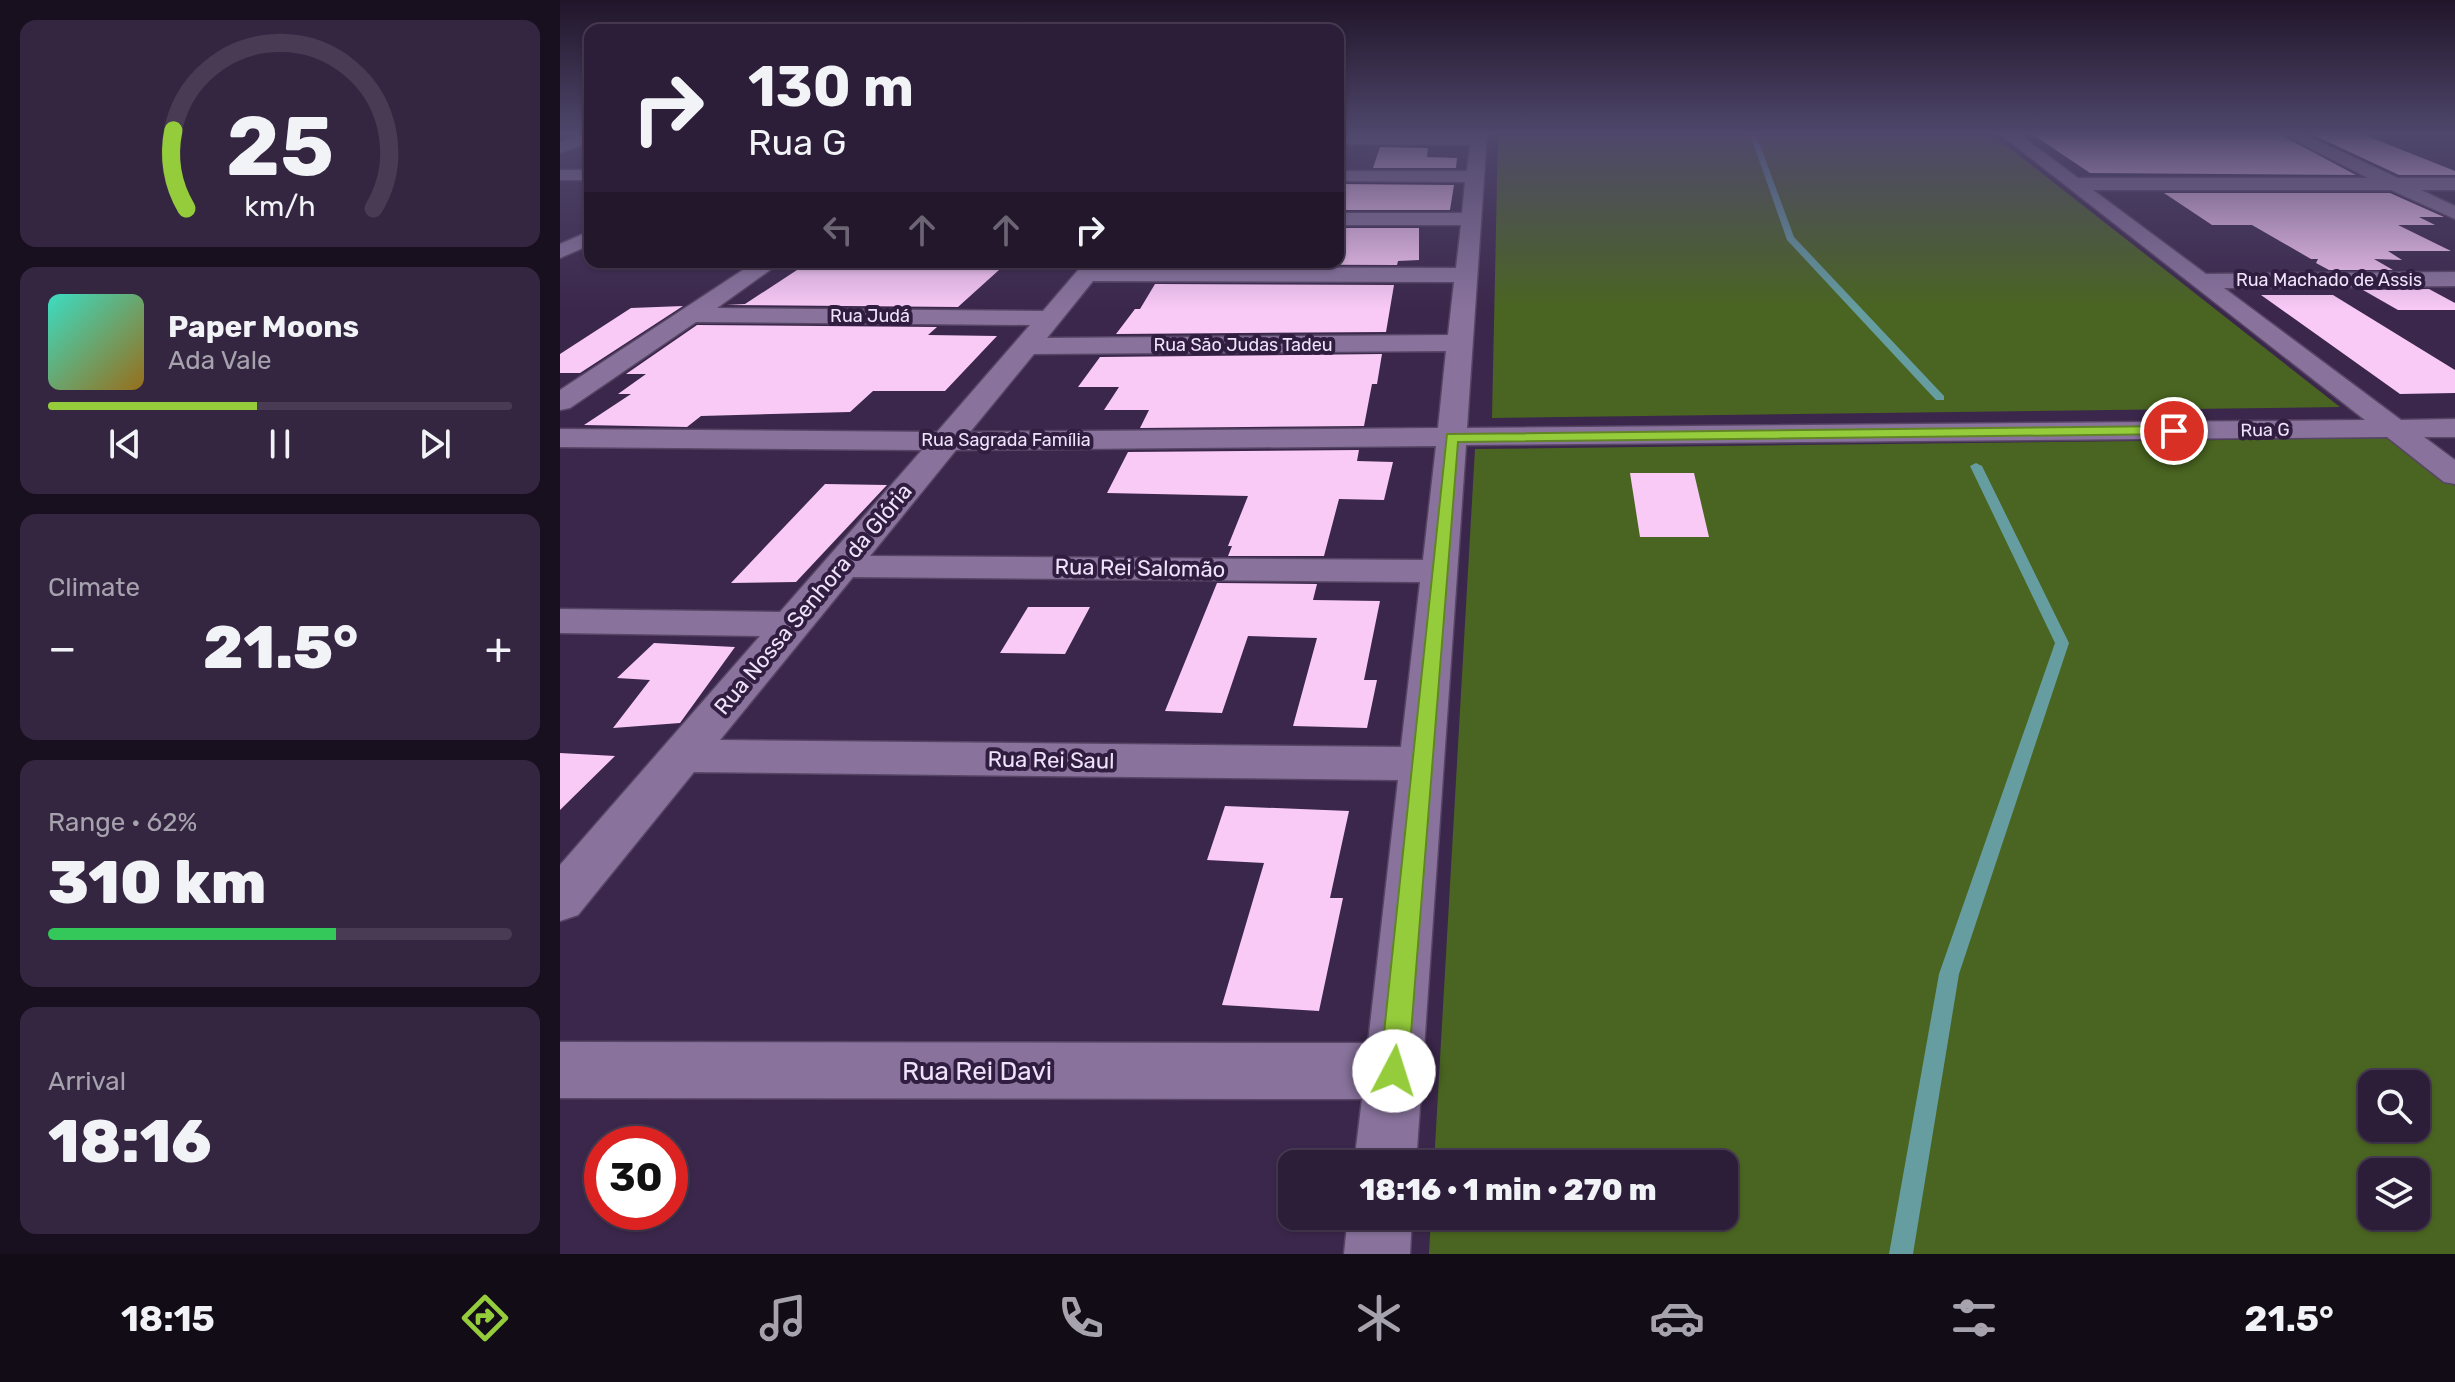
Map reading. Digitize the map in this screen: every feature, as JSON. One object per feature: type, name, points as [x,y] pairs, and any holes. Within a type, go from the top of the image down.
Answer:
[{"type":"street","points":[[1386,1150],[1473,193]]},
{"type":"street","points":[[2086,193],[2455,475]]},
{"type":"street","points":[[2413,193],[2455,213]]},
{"type":"street","points":[[1344,219],[1471,219]]},
{"type":"street","points":[[560,252],[584,240]]},
{"type":"street","points":[[560,402],[761,268]]},
{"type":"street","points":[[1092,268],[1466,275]]},
{"type":"street","name":"Rua Nossa Senhora da Glória","points":[[560,900],[1092,268]]},
{"type":"street","name":"Rua Machado de Assis","points":[[2202,281],[2455,279]]},
{"type":"street","name":"Rua Judá","points":[[690,315],[1050,318]]},
{"type":"street","name":"Rua São Judas Tadeu","points":[[1026,346],[1460,343]]},
{"type":"street","name":"Rua G","points":[[1452,437],[2455,428]]},
{"type":"street","name":"Rua Sagrada Família","points":[[560,438],[946,441],[1452,437]]},
{"type":"street","name":"Rua Rei Salomão","points":[[841,566],[1439,571]]},
{"type":"street","points":[[560,621],[792,624]]},
{"type":"street","name":"Rua Rei Saul","points":[[681,756],[1421,764]]},
{"type":"street","name":"Rua Rei Davi","points":[[560,1070],[1394,1071]]},
{"type":"street","points":[[1377,1254],[1379,1230]]},
{"type":"green space","points":[[1497,193],[2067,193],[2340,407],[1492,418]]},
{"type":"green space","points":[[2394,438],[2455,486],[2455,1254],[1429,1254],[1430,1230],[1738,1230],[1738,1150],[1435,1150],[1475,449]]},
{"type":"building","points":[[1344,193],[1453,193],[1450,210],[1344,210]]},
{"type":"building","points":[[2164,193],[2390,193],[2444,217],[2419,217],[2435,225],[2398,225],[2451,251],[2388,251],[2402,260],[2374,259],[2393,270],[2329,270],[2316,263],[2318,259],[2311,259],[2252,225],[2212,225]]},
{"type":"building","points":[[1344,228],[1419,228],[1419,260],[1398,261],[1397,265],[1344,265]]},
{"type":"building","points":[[797,270],[999,270],[958,307],[726,305],[745,304]]},
{"type":"building","points":[[1155,284],[1394,285],[1386,332],[1116,334],[1135,309],[1140,309]]},
{"type":"building","points":[[2429,289],[2455,303],[2455,310],[2398,310],[2363,290]]},
{"type":"building","points":[[2261,295],[2333,295],[2455,370],[2455,393],[2400,394]]},
{"type":"building","points":[[683,306],[580,373],[560,373],[560,354],[631,308]]},
{"type":"building","points":[[697,325],[937,327],[928,335],[997,336],[945,391],[873,391],[850,412],[701,416],[687,427],[584,425],[631,394],[618,394],[646,374],[626,374]]},
{"type":"building","points":[[1382,354],[1377,384],[1372,384],[1364,426],[1140,428],[1149,410],[1104,410],[1119,387],[1078,387],[1100,357]]},
{"type":"building","points":[[1359,450],[1357,461],[1393,462],[1384,500],[1339,499],[1324,556],[1228,556],[1232,546],[1228,546],[1248,496],[1107,493],[1128,452]]},
{"type":"building","points":[[1630,473],[1694,473],[1709,537],[1640,537]]},
{"type":"building","points":[[825,484],[887,485],[796,582],[731,583]]},
{"type":"building","points":[[1217,583],[1317,584],[1313,600],[1380,601],[1364,680],[1377,680],[1367,728],[1293,726],[1317,638],[1248,636],[1222,713],[1165,711]]},
{"type":"building","points":[[1028,607],[1090,607],[1065,654],[1000,653]]},
{"type":"building","points":[[654,643],[735,647],[680,723],[613,728],[650,680],[617,678]]},
{"type":"building","points":[[560,753],[615,756],[560,810]]},
{"type":"building","points":[[1225,806],[1349,811],[1330,898],[1343,898],[1319,1011],[1222,1005],[1264,863],[1207,860]]},
{"type":"waterway","points":[[1774,193],[1790,238],[1940,398]]},
{"type":"waterway","points":[[1901,1254],[1949,974],[2062,643],[1976,466]]},
{"type":"route","points":[[1394,1071],[1452,437],[2174,431]]}]
